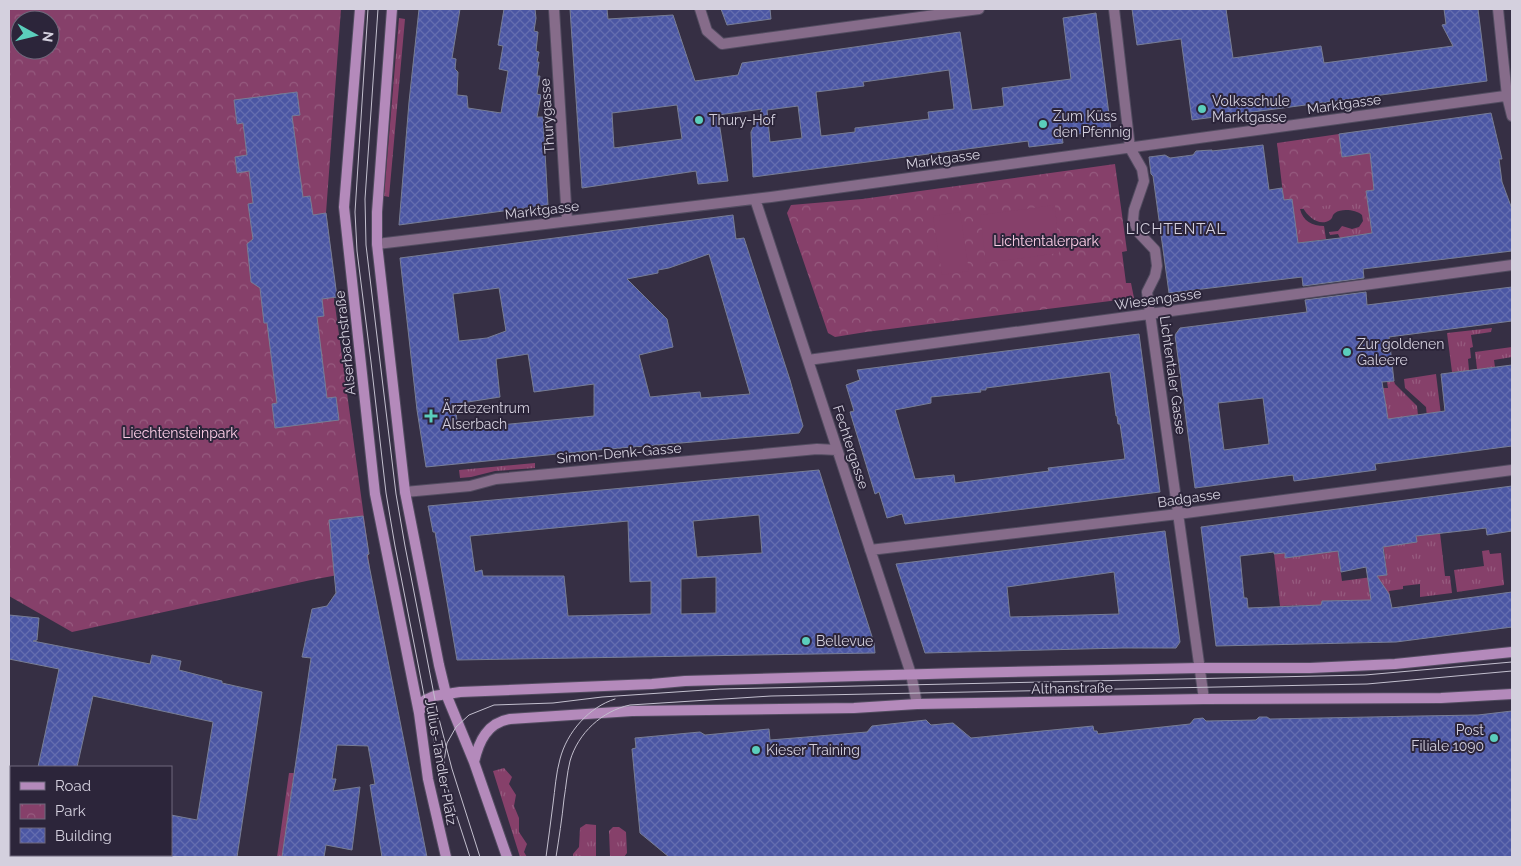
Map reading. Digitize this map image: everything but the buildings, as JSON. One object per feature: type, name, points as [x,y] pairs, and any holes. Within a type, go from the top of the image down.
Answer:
[{"type":"street","name":"Alserbachstraße","points":[[360,9],[344,207],[375,494],[410,671]]},
{"type":"street","points":[[392,9],[378,203],[377,244],[405,492]]},
{"type":"street","name":"Thurygasse","points":[[554,9],[567,221]]},
{"type":"street","points":[[700,9],[707,31],[722,44],[979,9]]},
{"type":"street","name":"Lichtentaler Gasse","points":[[1114,9],[1130,148],[1142,169],[1144,181],[1134,210],[1133,220],[1139,233],[1155,250],[1157,266],[1155,276],[1147,292],[1204,699]]},
{"type":"street","points":[[1498,9],[1512,116]]},
{"type":"street","name":"Marktgasse","points":[[377,244],[754,199],[1510,96]]},
{"type":"street","name":"Fechtergasse","points":[[754,199],[911,674],[916,704]]},
{"type":"street","name":"Wiesengasse","points":[[808,360],[1512,265]]},
{"type":"street","name":"Simon-Denk-Gasse","points":[[405,492],[470,486],[496,478],[817,449],[837,450]]},
{"type":"street","name":"Badgasse","points":[[870,550],[1178,514],[1512,470]]},
{"type":"street","name":"Julius-Tandler-Platz","points":[[405,492],[446,694],[474,762],[507,857]]},
{"type":"street","name":"Althanstraße","points":[[633,685],[685,681],[911,674],[1200,668],[1310,668],[1396,664],[1512,652]]},
{"type":"street","name":"Julius-Tandler-Platz","points":[[410,671],[419,713],[428,779],[446,857]]},
{"type":"street","name":"Julius-Tandler-Platz","points":[[446,694],[633,685]]},
{"type":"street","points":[[419,713],[425,700],[446,694]]},
{"type":"street","name":"Althanstraße","points":[[474,762],[480,740],[498,722],[632,711],[854,708],[916,704],[1204,699],[1441,698],[1512,694]]},
{"type":"green space","name":"Liechtensteinpark","points":[[9,9],[341,9],[326,213],[337,297],[334,298],[370,569],[72,632],[9,596]]},
{"type":"green space","points":[[399,18],[405,19],[389,197],[384,196]]},
{"type":"green space","points":[[1339,134],[1343,157],[1370,153],[1377,199],[1285,211],[1277,143]]},
{"type":"green space","points":[[1277,143],[1313,196],[1368,200],[1372,233],[1340,238],[1338,234],[1330,235],[1329,232],[1338,231],[1342,226],[1352,229],[1359,227],[1363,221],[1362,215],[1353,211],[1341,210],[1335,213],[1330,220],[1318,222],[1311,218],[1303,208],[1300,209],[1301,213],[1306,220],[1312,224],[1324,226],[1326,239],[1298,243]]},
{"type":"green space","name":"Lichtentalerpark","points":[[1115,164],[1127,251],[1122,252],[1126,283],[1131,283],[1134,298],[835,337],[828,333],[787,213],[791,205],[862,199]]},
{"type":"green space","points":[[1055,205],[1059,253],[986,263],[980,215]]},
{"type":"green space","points":[[960,212],[969,271],[942,275],[933,216]]},
{"type":"green space","points":[[1492,328],[1491,332],[1471,335],[1473,347],[1470,348],[1471,358],[1468,359],[1469,370],[1477,369],[1475,352],[1512,347],[1512,357],[1494,360],[1495,367],[1480,369],[1484,403],[1443,389],[1442,386],[1465,384],[1463,371],[1452,372],[1447,333]]},
{"type":"green space","points":[[1436,374],[1441,415],[1427,417],[1426,407],[1405,388],[1404,379]]},
{"type":"green space","points":[[1394,381],[1417,406],[1418,415],[1407,416],[1389,427],[1383,388],[1388,388],[1387,382]]},
{"type":"green space","points":[[535,463],[535,468],[495,471],[460,478],[459,470]]},
{"type":"green space","points":[[1440,533],[1445,576],[1450,576],[1452,593],[1420,597],[1420,584],[1403,586],[1403,589],[1389,591],[1391,602],[1375,582],[1369,593],[1379,604],[1358,600],[1322,601],[1321,605],[1280,606],[1274,554],[1285,553],[1286,558],[1327,552],[1337,546],[1342,581],[1387,575],[1383,541],[1408,537],[1409,543],[1417,542],[1416,536]]},
{"type":"green space","points":[[1489,550],[1490,554],[1501,553],[1504,585],[1457,592],[1454,570],[1484,566],[1482,551]]},
{"type":"green space","points":[[504,768],[512,777],[509,784],[516,795],[514,806],[519,818],[519,832],[527,844],[524,852],[527,857],[520,857],[493,771]]},
{"type":"green space","points":[[289,773],[294,773],[282,857],[277,857]]},
{"type":"green space","points":[[586,824],[596,825],[596,857],[573,857],[573,854],[579,847],[580,828]]},
{"type":"green space","points":[[613,827],[619,827],[626,832],[627,853],[624,857],[608,857],[610,856],[609,831]]},
{"type":"tram line","points":[[368,9],[355,212],[357,251],[386,493],[429,721],[443,774],[470,857]]},
{"type":"tram line","points":[[378,9],[365,199],[366,245],[396,494],[405,546],[438,715],[452,769],[480,857]]},
{"type":"tram line","points":[[448,788],[444,761],[447,743],[456,727],[469,715],[494,705],[553,703],[602,697],[720,689],[1365,675],[1512,662]]},
{"type":"tram line","points":[[556,857],[568,770],[574,751],[579,741],[592,725],[610,712],[630,705],[771,696],[1367,684],[1512,671]]},
{"type":"tram line","points":[[546,857],[557,775],[563,749],[574,730],[588,714],[615,699]]},
{"type":"place","name":"Volksschule Marktgasse","points":[[1202,109]]},
{"type":"place","name":"Thury-Hof","points":[[699,120]]},
{"type":"place","name":"Zum Küss den Pfennig","points":[[1043,124]]},
{"type":"place","name":"Zur goldenen Galeere","points":[[1347,352]]},
{"type":"place","name":"Ärztezentrum Alserbach","points":[[431,416]]},
{"type":"place","name":"Bellevue","points":[[806,641]]},
{"type":"place","name":"Post Filiale 1090","points":[[1494,738]]},
{"type":"place","name":"Kieser Training","points":[[756,750]]},
{"type":"district","name":"LICHTENTAL","points":[[1176,229]]}]
